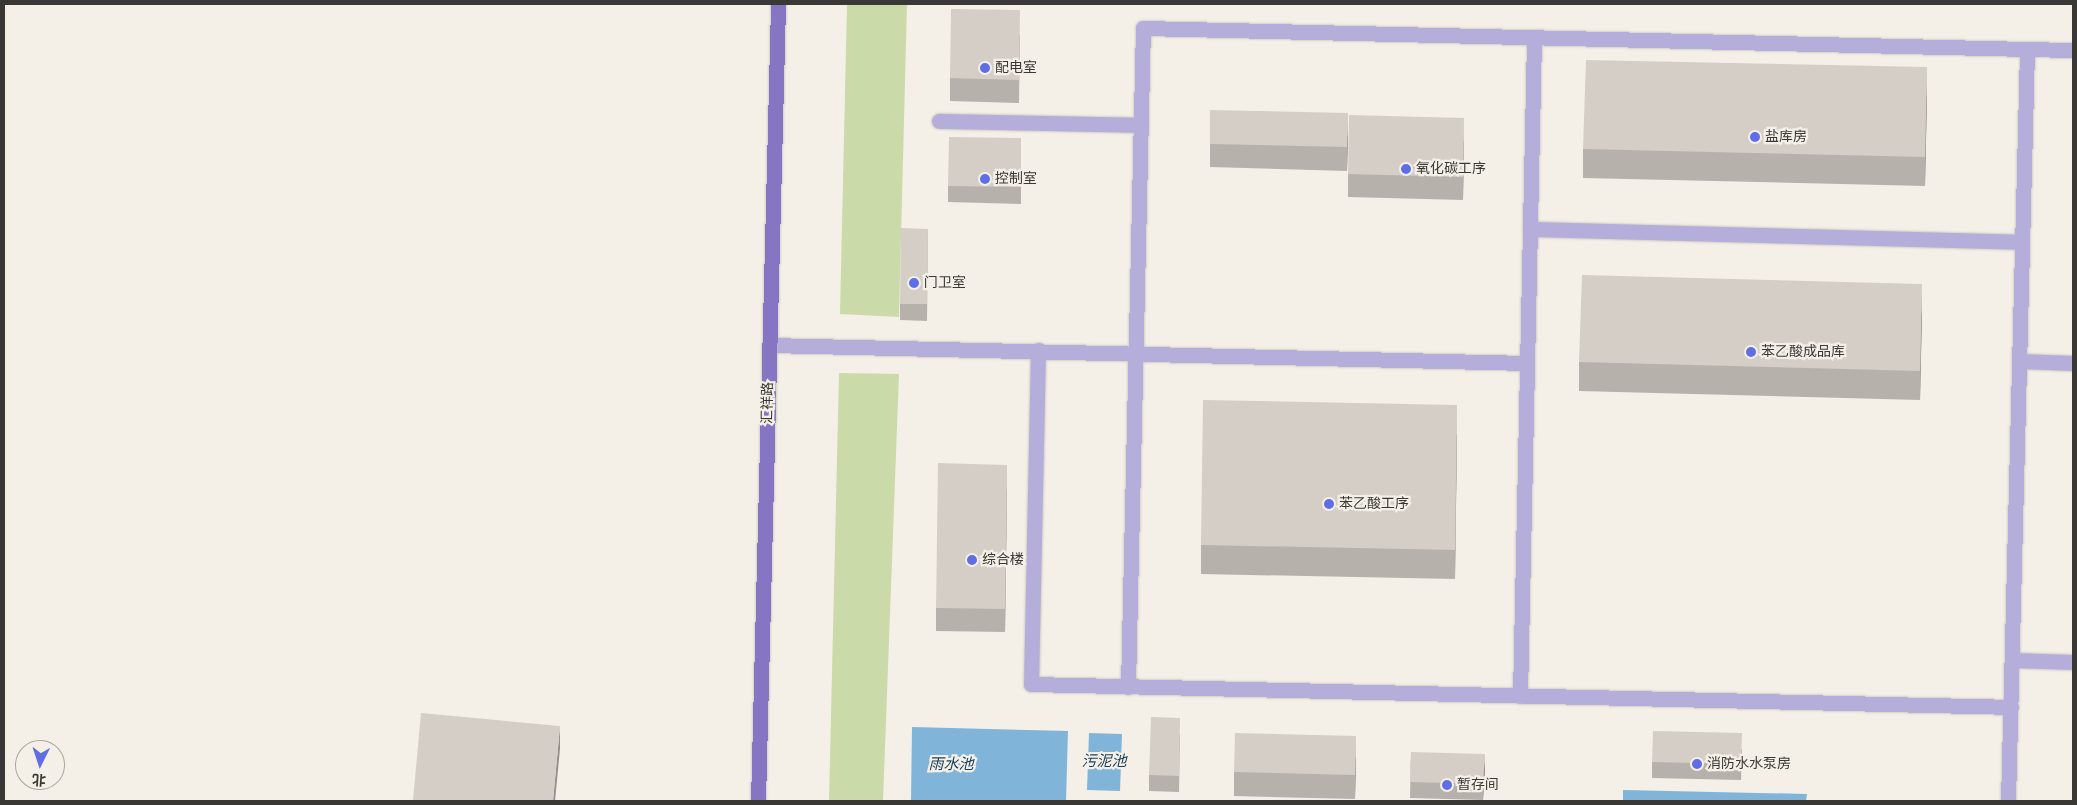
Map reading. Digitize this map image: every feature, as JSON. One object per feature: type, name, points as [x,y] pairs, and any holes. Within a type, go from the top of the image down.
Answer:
[{"type":"main road","name":"汇祥路","points":[[758,801],[778,4]]},
{"type":"lane","points":[[1128,687],[1143,28],[2073,50]]},
{"type":"lane","points":[[1520,696],[1534,37]]},
{"type":"lane","points":[[2008,801],[2027,49]]},
{"type":"lane","points":[[940,120],[1141,125]]},
{"type":"lane","points":[[1530,229],[2022,242]]},
{"type":"lane","points":[[769,344],[1527,363]]},
{"type":"lane","points":[[1038,350],[1032,684],[2011,707]]},
{"type":"lane","points":[[2020,361],[2073,363]]},
{"type":"lane","points":[[2012,660],[2073,662]]},
{"type":"green space","points":[[847,4],[907,4],[899,317],[840,314]]},
{"type":"green space","points":[[839,373],[899,374],[883,801],[829,801]]},
{"type":"water","name":"雨水池","points":[[912,727],[1068,731],[1066,801],[911,801]]},
{"type":"water","name":"污泥池","points":[[1089,733],[1122,734],[1120,791],[1087,790]]},
{"type":"water","points":[[1623,790],[1807,794],[1806,801],[1623,801]]},
{"type":"building","name":"配电室","points":[[951,9],[1020,10],[1019,80],[950,78]]},
{"type":"building","name":"盐库房","points":[[1586,60],[1927,67],[1925,157],[1583,149]]},
{"type":"building","points":[[1210,110],[1348,113],[1347,147],[1210,144]]},
{"type":"building","points":[[1349,115],[1464,118],[1463,177],[1348,174]]},
{"type":"building","name":"控制室","points":[[949,137],[1021,138],[1021,187],[948,186]]},
{"type":"building","name":"门卫室","points":[[901,228],[928,229],[927,304],[900,304]]},
{"type":"building","name":"苯乙酸成品库","points":[[1582,275],[1922,284],[1920,371],[1579,362]]},
{"type":"building","name":"苯乙酸工序","points":[[1203,400],[1457,405],[1455,550],[1201,545]]},
{"type":"building","name":"综合楼","points":[[938,463],[1007,465],[1005,609],[936,608]]},
{"type":"building","points":[[421,713],[560,726],[553,801],[413,800]]},
{"type":"building","points":[[1151,717],[1180,718],[1179,776],[1149,775]]},
{"type":"building","points":[[1653,731],[1742,733],[1741,764],[1652,762]]},
{"type":"building","points":[[1235,733],[1356,736],[1355,775],[1234,772]]},
{"type":"building","points":[[1411,752],[1485,754],[1483,784],[1410,782]]},
{"type":"place","name":"配电室","points":[[985,68]]},
{"type":"place","name":"盐库房","points":[[1755,137]]},
{"type":"place","name":"氧化碳工序","points":[[1406,169]]},
{"type":"place","name":"控制室","points":[[985,179]]},
{"type":"place","name":"门卫室","points":[[914,283]]},
{"type":"place","name":"苯乙酸成品库","points":[[1751,352]]},
{"type":"place","name":"苯乙酸工序","points":[[1329,504]]},
{"type":"place","name":"综合楼","points":[[972,560]]},
{"type":"place","name":"消防水水泵房","points":[[1697,764]]},
{"type":"place","name":"暂存间","points":[[1447,785]]}]
